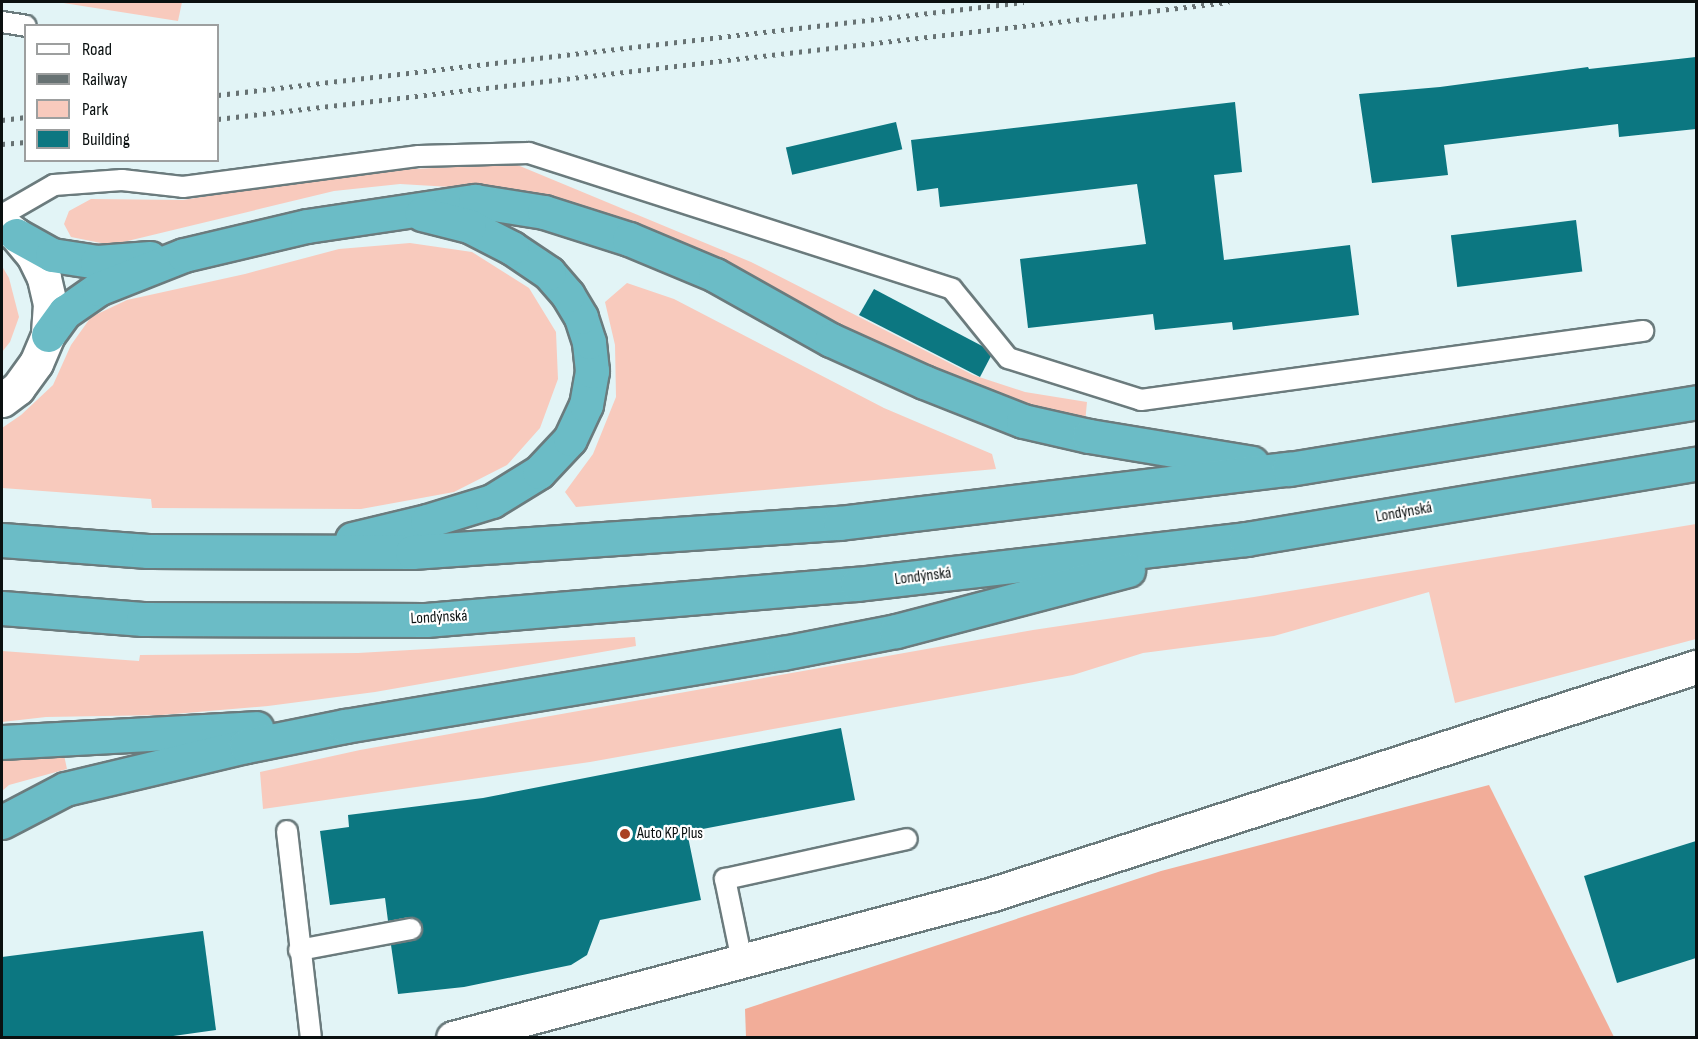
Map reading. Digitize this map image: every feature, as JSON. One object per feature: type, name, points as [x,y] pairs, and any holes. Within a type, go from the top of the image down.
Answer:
[{"type":"highway","points":[[48,334],[65,312],[98,288],[184,255],[307,226],[475,201],[544,212],[629,239],[715,275],[831,340],[924,382],[1023,421],[1089,436],[1289,469]]},
{"type":"highway","points":[[300,552],[427,521],[492,501],[539,472],[570,439],[586,405],[592,370],[589,342],[577,310],[549,273],[512,248],[469,226],[406,210]]},
{"type":"highway","points":[[6,225],[52,255],[97,262],[184,255]]},
{"type":"highway","points":[[2,540],[148,551],[412,552],[840,523],[1289,469],[1696,402]]},
{"type":"highway","name":"Londýnská","points":[[2,608],[142,619],[426,620],[857,584],[1246,539],[1696,464]]},
{"type":"highway","points":[[2,822],[65,789],[345,726],[783,653],[896,630],[1246,539]]},
{"type":"highway","points":[[2,742],[245,728],[345,726]]},
{"type":"street","points":[[2,400],[18,388],[36,363],[48,334],[50,304],[44,278],[33,255],[6,225]]},
{"type":"street","points":[[453,1038],[993,894],[1696,667]]},
{"type":"lane","points":[[2,22],[24,26]]},
{"type":"lane","points":[[6,225],[54,185],[122,180],[183,187],[419,156],[529,153],[952,289],[1008,358],[1141,400],[1643,331]]},
{"type":"lane","points":[[287,831],[311,1038]]},
{"type":"lane","points":[[742,961],[725,879],[907,838]]},
{"type":"lane","points":[[299,950],[411,929]]},
{"type":"green space","points":[[57,2],[182,2],[178,21]]},
{"type":"green space","points":[[515,164],[751,262],[973,375],[1025,392],[1087,402],[1085,423],[974,394],[772,291],[622,222],[533,192],[400,184],[334,191],[111,245],[71,237],[64,224],[69,211],[91,199],[183,200],[250,189],[311,174]]},
{"type":"green space","points":[[410,243],[472,252],[529,288],[556,332],[558,379],[540,428],[507,465],[454,492],[361,509],[152,508],[151,499],[2,488],[2,428],[21,415],[53,385],[71,345],[91,317],[127,300],[245,274],[339,249]]},
{"type":"green space","points":[[2,266],[9,278],[19,317],[10,342],[2,352]]},
{"type":"green space","points":[[627,283],[674,299],[884,408],[992,454],[996,469],[576,507],[565,492],[593,454],[616,397],[615,345],[605,302]]},
{"type":"green space","points":[[1696,524],[1696,639],[1455,703],[1429,592],[1274,636],[1143,653],[1073,675],[590,762],[263,809],[260,772],[360,750],[1033,630],[1254,597]]},
{"type":"green space","points":[[635,637],[636,646],[375,692],[268,706],[162,715],[46,717],[2,722],[2,651],[139,661],[140,655],[358,653]]},
{"type":"green space","points":[[9,755],[64,755],[67,769],[9,785],[2,791],[2,759]]},
{"type":"shaded area","points":[[1489,785],[1614,1037],[746,1037],[745,1009],[1161,871]]},
{"type":"building","points":[[1696,57],[1696,129],[1619,137],[1618,124],[1444,145],[1448,175],[1372,183],[1359,94],[1440,87],[1588,67],[1589,69]]},
{"type":"building","points":[[1235,102],[1242,172],[1214,175],[1224,260],[1350,245],[1359,315],[1233,330],[1232,322],[1155,330],[1153,314],[1028,328],[1020,259],[1146,244],[1137,184],[940,207],[938,188],[917,191],[911,140]]},
{"type":"building","points":[[896,122],[902,149],[792,175],[786,147]]},
{"type":"building","points":[[1576,220],[1582,272],[1457,287],[1451,235]]},
{"type":"building","points":[[874,289],[984,347],[991,356],[980,377],[859,315]]},
{"type":"building","points":[[841,728],[855,800],[687,832],[701,900],[600,920],[587,955],[571,965],[464,987],[398,994],[391,945],[418,938],[422,932],[420,922],[409,917],[388,921],[385,898],[330,905],[320,831],[349,827],[348,815],[483,798]]},
{"type":"building","points":[[1696,841],[1696,958],[1617,983],[1584,876]]},
{"type":"building","points":[[203,931],[216,1030],[159,1038],[2,1038],[2,957]]},
{"type":"railway","points":[[219,95],[1024,2]]},
{"type":"railway","points":[[219,119],[1229,2]]},
{"type":"railway","points":[[2,120],[24,117]]},
{"type":"railway","points":[[2,144],[24,142]]},
{"type":"place","name":"Auto KP Plus","points":[[625,834]]}]
